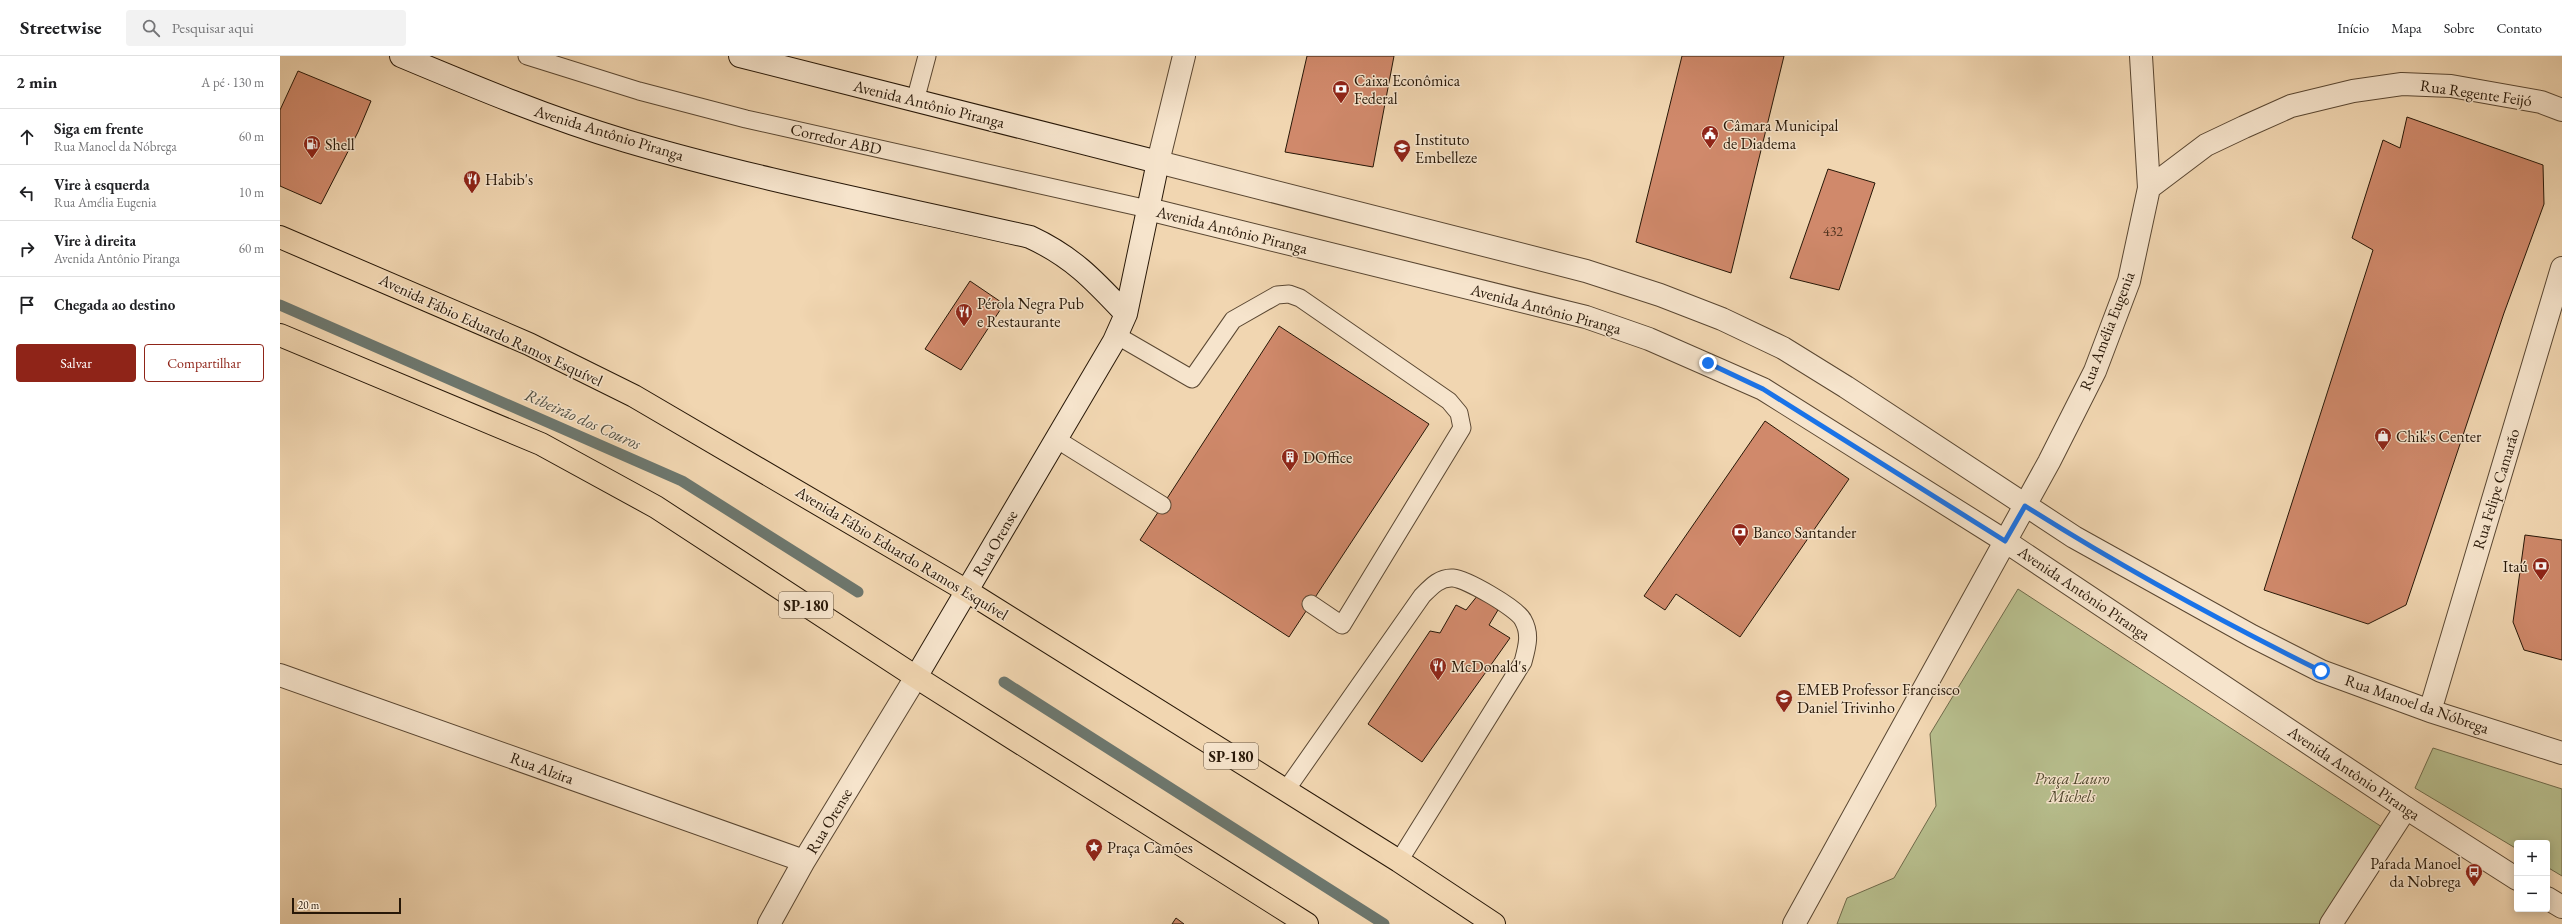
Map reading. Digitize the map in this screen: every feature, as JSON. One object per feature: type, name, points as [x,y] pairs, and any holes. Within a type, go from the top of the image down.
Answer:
[{"type":"main road","name":"Avenida Fábio Eduardo Ramos Esquível","points":[[280,237],[529,344],[634,396],[967,591],[1399,861],[1494,924]]},
{"type":"main road","name":"SP-180","points":[[280,335],[541,444],[656,507],[916,677],[1307,924]]},
{"type":"street","name":"Avenida Antônio Piranga","points":[[401,56],[499,98],[625,141],[733,170],[1030,237],[1057,249],[1083,270],[1126,314]]},
{"type":"street","name":"Avenida Antônio Piranga","points":[[740,56],[1586,271],[1660,295],[1722,319],[1782,348],[1846,387],[2025,506]]},
{"type":"street","name":"Rua Orense","points":[[770,924],[804,861],[916,677],[1116,335],[1126,314],[1158,162],[1184,56]]},
{"type":"street","name":"Rua Amélia Eugenia","points":[[1794,924],[2025,506],[2095,371],[2129,281],[2149,188],[2141,56]]},
{"type":"street","name":"Rua Regente Feijó","points":[[2149,188],[2206,145],[2231,133],[2291,106],[2353,91],[2402,84],[2450,86],[2541,102],[2562,110]]},
{"type":"street","name":"Avenida Antônio Piranga","points":[[1148,209],[1586,317],[1649,339],[1763,389],[2005,541],[2406,808],[2514,877]]},
{"type":"street","name":"Rua Felipe Camarão","points":[[2430,711],[2562,268]]},
{"type":"street","name":"Rua Manoel da Nóbrega","points":[[2025,506],[2117,563],[2252,636],[2321,671],[2430,711],[2562,753]]},
{"type":"street","name":"Rua Alzira","points":[[280,675],[804,861]]},
{"type":"street","points":[[2331,924],[2406,808]]},
{"type":"street","points":[[2550,900],[2562,907]]},
{"type":"lane","name":"Corredor ABD","points":[[527,56],[639,91],[746,119],[1148,209]]},
{"type":"lane","points":[[915,101],[927,56]]},
{"type":"lane","points":[[1116,335],[1192,378],[1234,320],[1277,295],[1289,294],[1300,298],[1449,401],[1459,414],[1462,428],[1342,625],[1311,604]]},
{"type":"lane","points":[[1056,439],[1162,505]]},
{"type":"lane","points":[[1286,790],[1417,602],[1432,586],[1447,579],[1464,581],[1512,609],[1523,619],[1528,635],[1528,645],[1523,662],[1399,861]]},
{"type":"green space","name":"Praça Lauro Michels","points":[[2018,589],[2382,827],[2324,924],[1837,924],[1847,898],[1894,878],[1936,806],[1930,734]]},
{"type":"green space","points":[[2433,748],[2562,789],[2562,876],[2550,869],[2550,840],[2514,840],[2514,847],[2415,788]]},
{"type":"building","name":"Caixa Econômica Federal","points":[[1307,56],[1394,56],[1373,167],[1285,152]]},
{"type":"building","name":"Câmara Municipal de Diadema","points":[[1682,56],[1784,56],[1731,273],[1636,242]]},
{"type":"building","name":"Shell","points":[[298,71],[371,101],[358,132],[321,204],[280,186],[280,110]]},
{"type":"building","name":"Chik's Center","points":[[2407,117],[2543,165],[2544,204],[2504,313],[2406,605],[2368,624],[2264,590],[2373,250],[2352,238],[2383,140],[2400,148]]},
{"type":"building","points":[[1828,169],[1875,183],[1839,290],[1790,278]]},
{"type":"building","name":"Pérola Negra Pub e Restaurante","points":[[970,281],[1004,304],[961,370],[925,349]]},
{"type":"building","name":"DOffice","points":[[1279,326],[1429,424],[1289,637],[1140,540]]},
{"type":"building","name":"Banco Santander","points":[[1765,421],[1849,479],[1740,637],[1676,594],[1665,610],[1644,596]]},
{"type":"building","name":"Itaú","points":[[2525,535],[2562,540],[2562,660],[2524,650],[2513,622]]},
{"type":"building","name":"McDonald's","points":[[1478,595],[1498,610],[1489,625],[1510,638],[1422,762],[1368,724],[1430,631],[1440,633],[1456,605],[1466,610]]},
{"type":"building","points":[[1176,918],[1184,924],[1172,924]]},
{"type":"waterway","name":"Ribeirão dos Couros","points":[[280,305],[682,481],[858,592]]},
{"type":"waterway","points":[[1004,682],[1384,924]]},
{"type":"place","name":"Caixa Econômica Federal","points":[[1341,104]]},
{"type":"place","name":"Câmara Municipal de Diadema","points":[[1710,149]]},
{"type":"place","name":"Shell","points":[[312,159]]},
{"type":"place","name":"Instituto Embelleze","points":[[1402,163]]},
{"type":"place","name":"Habib's","points":[[472,194]]},
{"type":"place","name":"Pérola Negra Pub e Restaurante","points":[[964,327]]},
{"type":"place","name":"Chik's Center","points":[[2383,451]]},
{"type":"place","name":"DOffice","points":[[1290,472]]},
{"type":"place","name":"Banco Santander","points":[[1740,547]]},
{"type":"place","name":"Itaú","points":[[2541,581]]},
{"type":"place","name":"McDonald's","points":[[1438,681]]},
{"type":"place","name":"EMEB Professor Francisco Daniel Trivinho","points":[[1784,713]]},
{"type":"place","name":"Praça Camões","points":[[1094,862]]},
{"type":"place","name":"Parada Manoel da Nobrega","points":[[2474,887]]},
{"type":"route","points":[[1708,363],[1763,389],[2005,541],[2025,506],[2117,563],[2252,636],[2321,671]]}]
